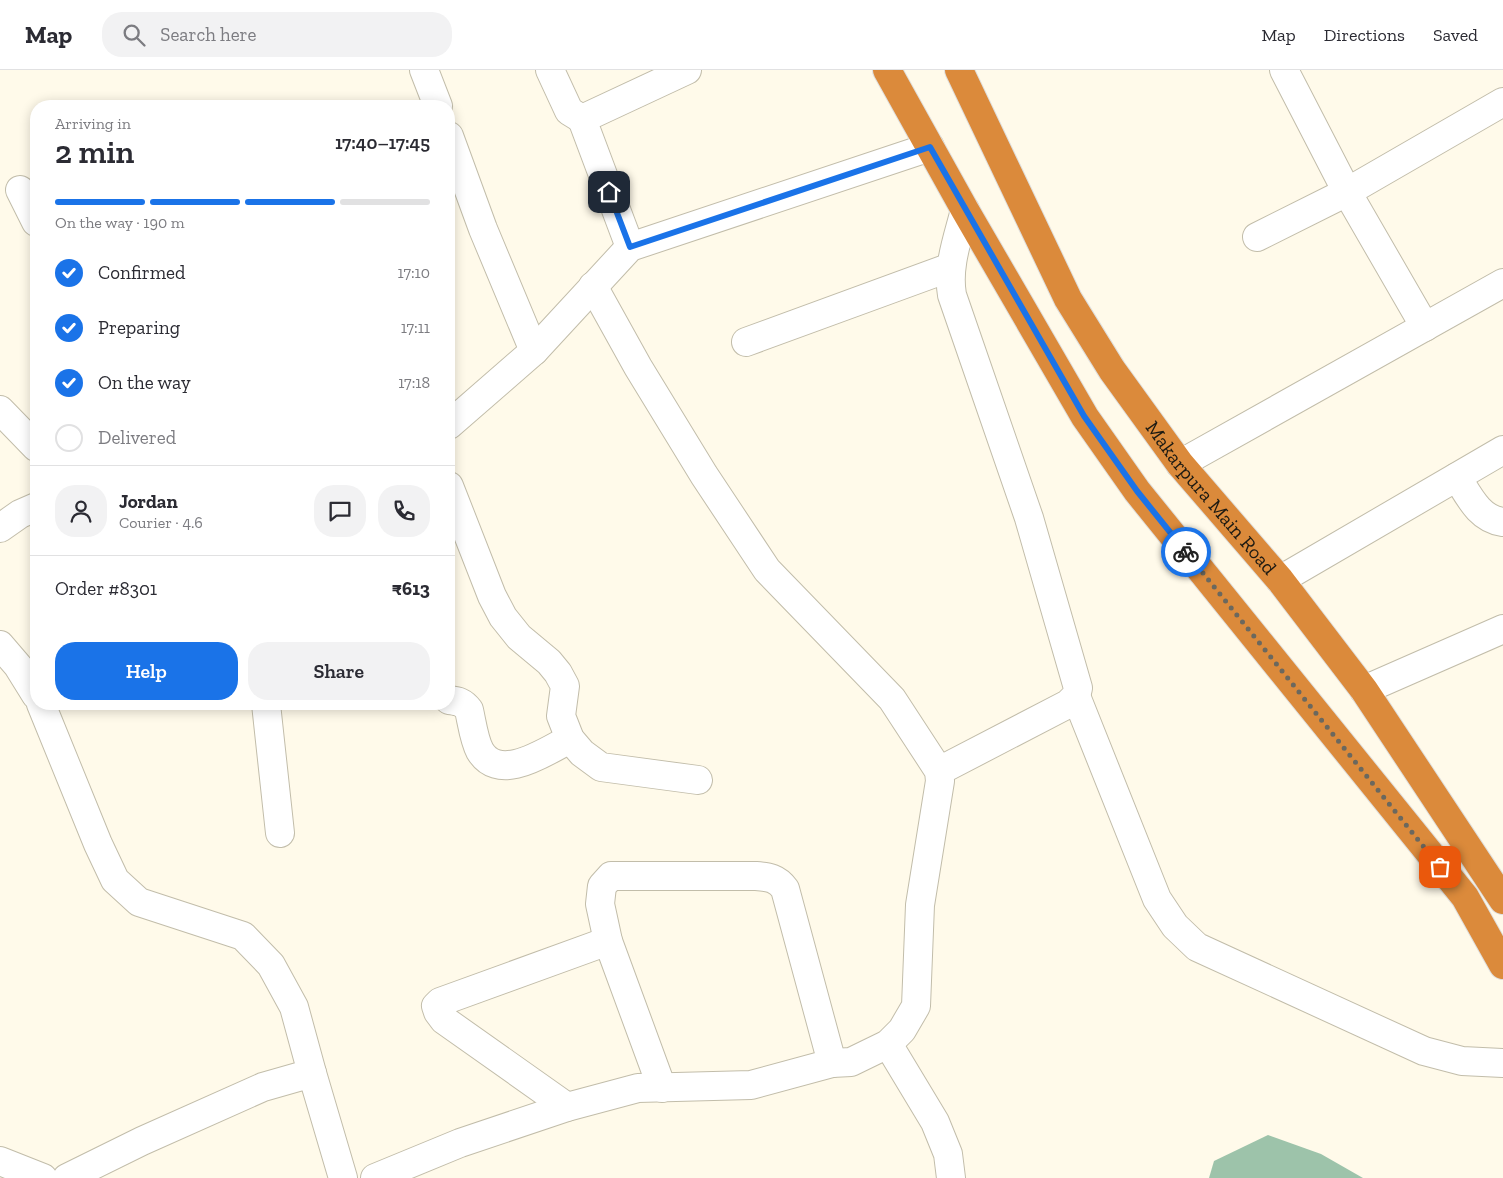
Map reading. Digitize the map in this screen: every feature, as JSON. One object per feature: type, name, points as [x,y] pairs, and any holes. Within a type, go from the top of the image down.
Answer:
[{"type":"highway","points":[[887,70],[1084,416],[1137,491],[1465,898],[1503,965]]},
{"type":"highway","name":"Makarpura Main Road","points":[[959,70],[1068,299],[1112,370],[1180,464],[1280,580],[1364,690],[1503,900]]},
{"type":"street","points":[[424,70],[436,100]]},
{"type":"street","points":[[550,70],[569,111],[582,119],[630,247]]},
{"type":"street","points":[[582,119],[687,70]]},
{"type":"street","points":[[1284,70],[1348,192],[1425,327]]},
{"type":"street","points":[[1257,237],[1348,192],[1503,102]]},
{"type":"street","points":[[455,420],[534,351],[630,247],[930,147]]},
{"type":"street","points":[[455,152],[483,229],[534,351]]},
{"type":"street","points":[[20,190],[30,210]]},
{"type":"street","points":[[939,771],[1068,704],[1076,696],[1078,688],[1030,518],[952,295],[951,267],[965,210]]},
{"type":"street","points":[[746,342],[951,267]]},
{"type":"street","points":[[1180,464],[1503,283]]},
{"type":"street","points":[[375,1178],[460,1143],[567,1107],[638,1088],[751,1085],[832,1064],[852,1062],[888,1044],[902,1030],[916,1006],[920,905],[940,781],[939,771],[892,699],[767,570],[694,458],[638,367],[593,286]]},
{"type":"street","points":[[0,410],[30,441]]},
{"type":"street","points":[[1280,580],[1503,450]]},
{"type":"street","points":[[1457,477],[1481,513],[1494,521],[1503,522]]},
{"type":"street","points":[[455,501],[492,596],[503,617],[519,637],[558,673],[565,686],[561,716],[570,739],[582,752],[601,767],[698,780]]},
{"type":"street","points":[[2,522],[30,510]]},
{"type":"street","points":[[1364,690],[1503,629]]},
{"type":"street","points":[[0,645],[18,666],[30,685]]},
{"type":"street","points":[[1076,696],[1157,899],[1175,926],[1197,947],[1424,1051],[1462,1061],[1503,1063]]},
{"type":"street","points":[[455,701],[465,704],[479,749],[487,761],[503,766],[523,763],[570,739]]},
{"type":"street","points":[[44,710],[98,844],[115,880],[139,902],[243,936],[271,965],[294,1006],[343,1178]]},
{"type":"street","points":[[267,710],[280,833]]},
{"type":"street","points":[[662,1088],[608,940],[600,904],[602,886],[611,876],[756,876],[770,877],[779,881],[785,890],[832,1064]]},
{"type":"street","points":[[567,1107],[444,1020],[436,1006],[440,1002],[608,940]]},
{"type":"street","points":[[888,1044],[935,1122],[948,1154],[950,1178]]},
{"type":"street","points":[[67,1178],[142,1141],[264,1087],[312,1073]]},
{"type":"street","points":[[0,1161],[43,1178]]},
{"type":"shaded area","points":[[1268,1135],[1321,1154],[1363,1178],[1209,1178],[1214,1161]]},
{"type":"way so far","points":[[1186,552],[1440,867]]},
{"type":"route","points":[[609,192],[630,247],[930,147],[1084,416],[1137,491],[1186,552]]}]
